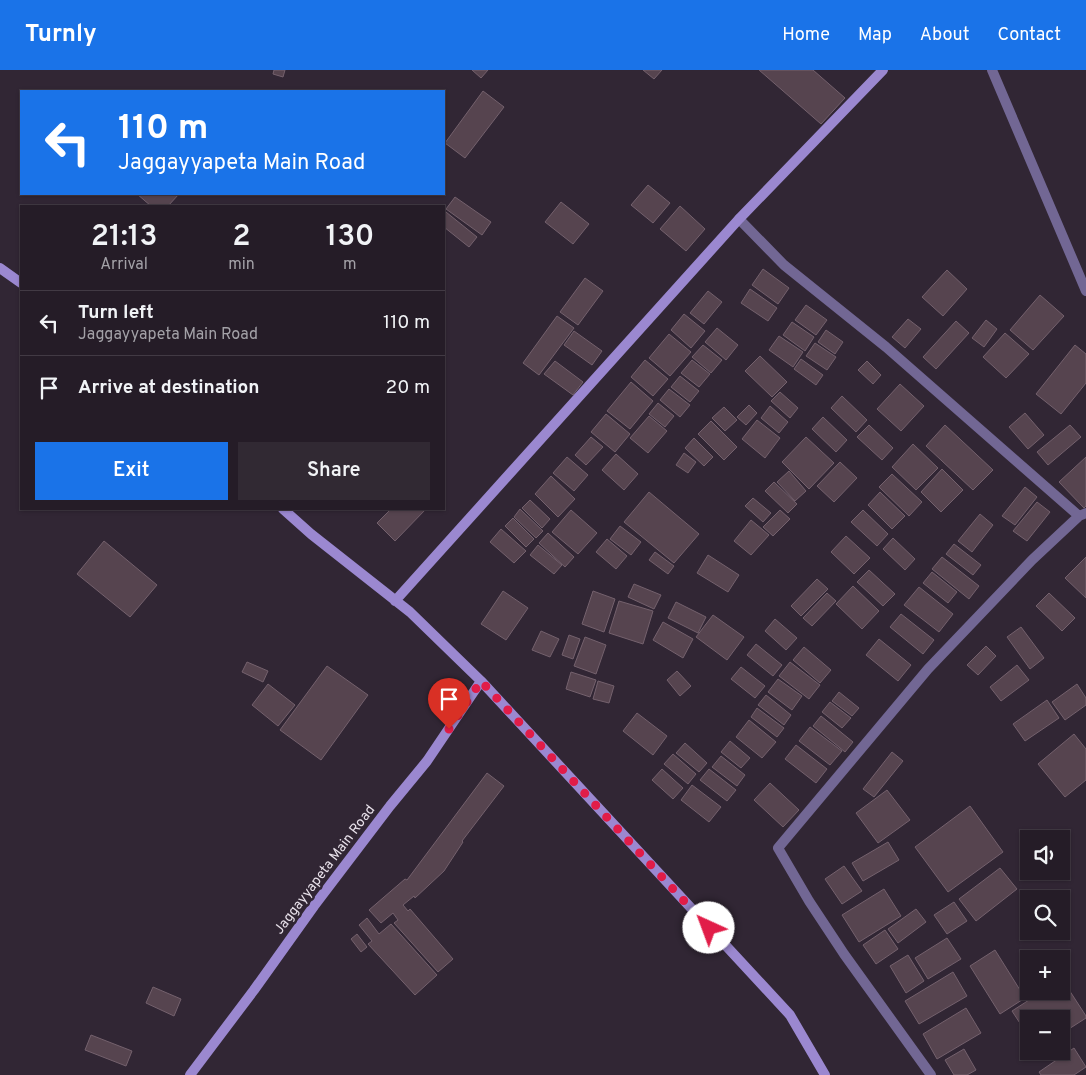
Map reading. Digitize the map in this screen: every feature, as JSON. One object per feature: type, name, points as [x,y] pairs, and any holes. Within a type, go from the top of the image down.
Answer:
[{"type":"main road","points":[[395,601],[739,219],[883,70]]},
{"type":"main road","points":[[0,268],[20,282]]},
{"type":"main road","points":[[284,510],[311,534],[410,612],[481,681],[790,1015],[825,1075]]},
{"type":"main road","name":"Jaggayyapeta Main Road","points":[[190,1075],[390,806],[427,761],[481,681]]},
{"type":"street","points":[[992,70],[1086,291]]},
{"type":"street","points":[[739,219],[784,265],[886,347],[1082,514],[1032,560],[928,669],[778,848],[809,901],[844,954],[930,1075]]},
{"type":"building","points":[[274,70],[285,70],[283,77],[273,74]]},
{"type":"building","points":[[472,70],[488,70],[481,78]]},
{"type":"building","points":[[643,70],[662,70],[654,79]]},
{"type":"building","points":[[759,70],[813,70],[845,98],[821,124]]},
{"type":"building","points":[[483,91],[504,107],[465,158],[445,143]]},
{"type":"building","points":[[648,185],[670,203],[653,223],[631,205]]},
{"type":"building","points":[[138,195],[178,195],[169,205],[150,205]]},
{"type":"building","points":[[455,197],[491,222],[482,235],[446,209]]},
{"type":"building","points":[[561,202],[589,224],[573,244],[545,222]]},
{"type":"building","points":[[680,206],[705,229],[686,251],[660,229]]},
{"type":"building","points":[[446,212],[477,237],[469,247],[445,228]]},
{"type":"building","points":[[763,269],[789,288],[778,304],[752,285]]},
{"type":"building","points":[[947,270],[967,289],[943,316],[922,297]]},
{"type":"building","points":[[585,278],[603,291],[578,325],[560,312]]},
{"type":"building","points":[[750,289],[777,308],[768,321],[741,303]]},
{"type":"building","points":[[708,291],[722,302],[704,324],[690,313]]},
{"type":"building","points":[[1040,295],[1064,316],[1033,350],[1010,330]]},
{"type":"building","points":[[806,305],[827,320],[816,335],[795,320]]},
{"type":"building","points":[[684,314],[705,331],[691,348],[671,330]]},
{"type":"building","points":[[557,316],[574,328],[539,375],[523,363]]},
{"type":"building","points":[[908,319],[921,329],[905,348],[892,337]]},
{"type":"building","points":[[986,320],[997,329],[984,347],[972,338]]},
{"type":"building","points":[[956,321],[969,333],[936,369],[923,357]]},
{"type":"building","points":[[792,322],[814,337],[805,351],[783,335]]},
{"type":"building","points":[[717,328],[738,345],[726,360],[705,342]]},
{"type":"building","points":[[826,330],[843,342],[835,354],[818,342]]},
{"type":"building","points":[[574,331],[602,351],[592,365],[564,345]]},
{"type":"building","points":[[1005,333],[1029,354],[1006,378],[983,357]]},
{"type":"building","points":[[669,334],[691,352],[670,376],[649,358]]},
{"type":"building","points":[[779,336],[803,352],[793,367],[769,350]]},
{"type":"building","points":[[815,343],[836,357],[827,370],[806,356]]},
{"type":"building","points":[[703,345],[722,360],[711,373],[692,357]]},
{"type":"building","points":[[1075,345],[1086,354],[1086,383],[1061,414],[1036,394]]},
{"type":"building","points":[[760,356],[787,382],[772,397],[745,371]]},
{"type":"building","points":[[801,359],[823,375],[816,385],[794,369]]},
{"type":"building","points":[[645,360],[668,379],[653,396],[631,377]]},
{"type":"building","points":[[692,360],[710,374],[699,387],[681,373]]},
{"type":"building","points":[[555,361],[583,382],[573,395],[544,374]]},
{"type":"building","points":[[867,361],[881,375],[873,384],[858,370]]},
{"type":"building","points":[[680,376],[699,391],[690,402],[671,387]]},
{"type":"building","points":[[631,382],[653,401],[630,429],[607,411]]},
{"type":"building","points":[[900,384],[924,406],[901,431],[877,409]]},
{"type":"building","points":[[669,389],[690,405],[680,417],[660,400]]},
{"type":"building","points":[[780,392],[798,408],[790,418],[771,401]]},
{"type":"building","points":[[842,396],[867,420],[856,432],[831,408]]},
{"type":"building","points":[[658,403],[674,416],[665,427],[649,414]]},
{"type":"building","points":[[749,405],[757,413],[746,425],[737,417]]},
{"type":"building","points":[[770,406],[788,422],[779,433],[761,418]]},
{"type":"building","points":[[724,407],[737,420],[725,431],[712,418]]},
{"type":"building","points":[[1025,413],[1044,435],[1028,449],[1009,427]]},
{"type":"building","points":[[606,414],[630,434],[615,452],[591,432]]},
{"type":"building","points":[[649,416],[667,431],[648,453],[630,438]]},
{"type":"building","points":[[823,417],[847,440],[836,452],[812,429]]},
{"type":"building","points":[[757,420],[780,438],[765,458],[742,439]]},
{"type":"building","points":[[711,421],[737,447],[724,460],[698,434]]},
{"type":"building","points":[[869,425],[893,448],[882,460],[857,437]]},
{"type":"building","points":[[945,425],[993,470],[973,490],[926,446]]},
{"type":"building","points":[[1070,425],[1081,437],[1048,465],[1037,452]]},
{"type":"building","points":[[591,437],[603,447],[586,465],[575,455]]},
{"type":"building","points":[[806,437],[834,463],[809,489],[782,462]]},
{"type":"building","points":[[694,438],[713,457],[704,466],[685,448]]},
{"type":"building","points":[[913,444],[938,468],[916,490],[892,467]]},
{"type":"building","points":[[684,453],[696,462],[688,473],[676,465]]},
{"type":"building","points":[[616,454],[638,474],[624,490],[602,470]]},
{"type":"building","points":[[567,457],[588,475],[574,491],[553,473]]},
{"type":"building","points":[[1086,457],[1086,506],[1084,508],[1059,482]]},
{"type":"building","points":[[840,462],[857,478],[834,502],[817,486]]},
{"type":"building","points":[[942,469],[963,490],[941,512],[921,492]]},
{"type":"building","points":[[789,471],[806,491],[795,501],[777,482]]},
{"type":"building","points":[[892,474],[922,502],[909,516],[879,487]]},
{"type":"building","points":[[551,476],[575,499],[558,517],[535,494]]},
{"type":"building","points":[[774,482],[797,504],[788,513],[765,491]]},
{"type":"building","points":[[1025,487],[1037,497],[1015,525],[1002,516]]},
{"type":"building","points":[[649,492],[699,534],[674,563],[624,522]]},
{"type":"building","points":[[880,492],[905,516],[892,529],[868,505]]},
{"type":"building","points":[[753,498],[771,513],[763,522],[745,506]]},
{"type":"building","points":[[530,500],[550,519],[542,528],[522,508]]},
{"type":"building","points":[[1037,502],[1050,512],[1027,541],[1013,531]]},
{"type":"building","points":[[520,509],[543,531],[536,538],[514,517]]},
{"type":"building","points":[[390,510],[425,510],[395,541],[377,523]]},
{"type":"building","points":[[571,510],[597,533],[578,554],[552,532]]},
{"type":"building","points":[[780,510],[790,519],[773,536],[763,527]]},
{"type":"building","points":[[863,510],[888,534],[877,546],[851,522]]},
{"type":"building","points":[[980,514],[993,525],[972,552],[958,541]]},
{"type":"building","points":[[513,518],[534,539],[526,547],[505,526]]},
{"type":"building","points":[[751,520],[769,535],[751,555],[734,541]]},
{"type":"building","points":[[620,526],[641,542],[631,555],[610,539]]},
{"type":"building","points":[[501,529],[526,551],[514,563],[490,542]]},
{"type":"building","points":[[548,533],[574,557],[565,567],[539,543]]},
{"type":"building","points":[[846,536],[870,558],[854,574],[831,552]]},
{"type":"building","points":[[893,538],[915,559],[905,570],[883,549]]},
{"type":"building","points":[[607,539],[627,556],[616,569],[596,552]]},
{"type":"building","points":[[104,541],[157,585],[130,617],[77,574]]},
{"type":"building","points":[[954,544],[981,565],[973,575],[946,554]]},
{"type":"building","points":[[538,545],[562,565],[554,574],[530,555]]},
{"type":"building","points":[[655,552],[674,566],[668,574],[649,560]]},
{"type":"building","points":[[708,555],[739,575],[728,592],[697,573]]},
{"type":"building","points":[[942,557],[979,586],[969,599],[932,569]]},
{"type":"building","points":[[1086,557],[1086,598],[1065,578]]},
{"type":"building","points":[[869,570],[895,594],[883,606],[857,582]]},
{"type":"building","points":[[932,572],[957,592],[948,603],[923,583]]},
{"type":"building","points":[[817,579],[828,589],[801,616],[791,606]]},
{"type":"building","points":[[634,584],[661,595],[654,609],[628,597]]},
{"type":"building","points":[[853,586],[879,611],[862,629],[836,604]]},
{"type":"building","points":[[919,587],[953,614],[939,632],[904,605]]},
{"type":"building","points":[[503,591],[528,608],[506,640],[481,624]]},
{"type":"building","points":[[593,591],[615,599],[604,632],[582,624]]},
{"type":"building","points":[[827,593],[836,601],[812,626],[803,618]]},
{"type":"building","points":[[1049,593],[1075,618],[1062,631],[1036,606]]},
{"type":"building","points":[[619,601],[653,611],[643,644],[609,633]]},
{"type":"building","points":[[676,602],[706,617],[698,633],[668,618]]},
{"type":"building","points":[[901,614],[934,640],[923,654],[890,627]]},
{"type":"building","points":[[713,615],[744,637],[727,660],[696,637]]},
{"type":"building","points":[[775,619],[797,638],[786,650],[765,631]]},
{"type":"building","points":[[663,622],[693,639],[683,658],[653,640]]},
{"type":"building","points":[[1021,627],[1044,658],[1030,669],[1007,637]]},
{"type":"building","points":[[541,631],[559,639],[550,657],[532,650]]},
{"type":"building","points":[[569,635],[580,639],[573,659],[562,655]]},
{"type":"building","points":[[585,637],[606,645],[596,674],[574,666]]},
{"type":"building","points":[[879,639],[911,665],[898,681],[866,655]]},
{"type":"building","points":[[756,644],[782,665],[773,676],[747,655]]},
{"type":"building","points":[[986,646],[996,656],[978,675],[967,665]]},
{"type":"building","points":[[804,647],[831,670],[820,683],[793,660]]},
{"type":"building","points":[[247,662],[268,671],[263,682],[242,672]]},
{"type":"building","points":[[790,662],[820,685],[809,699],[779,676]]},
{"type":"building","points":[[1017,665],[1029,680],[1001,701],[990,687]]},
{"type":"building","points":[[327,666],[368,695],[321,760],[280,730]]},
{"type":"building","points":[[741,667],[765,686],[755,698],[731,679]]},
{"type":"building","points":[[677,671],[691,686],[680,696],[667,680]]},
{"type":"building","points":[[571,672],[596,680],[590,697],[566,689]]},
{"type":"building","points":[[778,679],[802,696],[792,710],[768,692]]},
{"type":"building","points":[[598,681],[614,686],[609,703],[593,699]]},
{"type":"building","points":[[268,684],[295,705],[278,726],[252,705]]},
{"type":"building","points":[[1077,684],[1086,698],[1086,705],[1065,720],[1052,702]]},
{"type":"building","points":[[839,692],[859,708],[852,716],[832,701]]},
{"type":"building","points":[[766,695],[791,715],[784,725],[758,705]]},
{"type":"building","points":[[1047,700],[1059,718],[1025,741],[1013,724]]},
{"type":"building","points":[[830,702],[851,718],[842,728],[822,712]]},
{"type":"building","points":[[757,708],[784,728],[777,737],[751,717]]},
{"type":"building","points":[[637,713],[667,736],[653,755],[623,731]]},
{"type":"building","points":[[821,716],[853,742],[845,752],[813,726]]},
{"type":"building","points":[[749,720],[776,742],[762,758],[736,737]]},
{"type":"building","points":[[810,727],[842,751],[830,765],[799,741]]},
{"type":"building","points":[[1074,734],[1086,749],[1086,780],[1065,797],[1038,764]]},
{"type":"building","points":[[730,741],[750,758],[741,768],[721,752]]},
{"type":"building","points":[[685,743],[707,763],[699,772],[676,753]]},
{"type":"building","points":[[796,745],[827,769],[816,783],[785,759]]},
{"type":"building","points":[[892,752],[903,761],[874,797],[863,789]]},
{"type":"building","points":[[673,754],[696,774],[688,784],[664,764]]},
{"type":"building","points":[[721,756],[745,775],[737,786],[712,767]]},
{"type":"building","points":[[662,769],[683,788],[673,799],[652,780]]},
{"type":"building","points":[[709,769],[736,790],[727,801],[700,780]]},
{"type":"building","points":[[487,773],[504,786],[462,841],[444,871],[415,898],[414,896],[403,905],[408,911],[410,909],[453,959],[438,972],[394,923],[398,920],[393,913],[381,923],[369,910],[405,879],[407,880]]},
{"type":"building","points":[[770,783],[799,810],[783,827],[754,800]]},
{"type":"building","points":[[692,785],[721,807],[709,822],[681,800]]},
{"type":"building","points":[[887,790],[910,820],[878,843],[856,813]]},
{"type":"building","points":[[970,806],[1003,852],[948,892],[915,847]]},
{"type":"building","points":[[888,842],[899,860],[863,881],[852,863]]},
{"type":"building","points":[[844,866],[862,891],[842,904],[825,879]]},
{"type":"building","points":[[1000,868],[1017,889],[976,921],[959,899]]},
{"type":"building","points":[[884,889],[901,916],[859,942],[842,915]]},
{"type":"building","points":[[954,902],[967,921],[947,934],[934,915]]},
{"type":"building","points":[[916,909],[926,922],[898,943],[888,929]]},
{"type":"building","points":[[367,918],[379,934],[391,924],[437,975],[415,995],[368,944],[372,941],[359,925]]},
{"type":"building","points":[[885,930],[898,949],[876,964],[863,945]]},
{"type":"building","points":[[357,934],[367,947],[361,952],[351,939]]},
{"type":"building","points":[[947,938],[961,959],[928,979],[915,958]]},
{"type":"building","points":[[995,950],[1020,990],[1020,1000],[1022,1000],[1000,1014],[970,966]]},
{"type":"building","points":[[908,955],[924,981],[906,993],[890,966]]},
{"type":"building","points":[[953,972],[967,996],[919,1024],[905,1001]]},
{"type":"building","points":[[153,987],[181,999],[174,1016],[146,1003]]},
{"type":"building","points":[[1070,991],[1086,1018],[1070,1028],[1070,1010],[1020,1010],[1020,1023],[1012,1011],[1029,1000],[1070,1000]]},
{"type":"building","points":[[966,1008],[981,1033],[937,1059],[923,1034]]},
{"type":"building","points":[[91,1035],[132,1051],[126,1066],[85,1050]]},
{"type":"building","points":[[1074,1048],[1086,1067],[1074,1075],[1041,1075],[1039,1072],[1056,1060],[1070,1060],[1070,1051]]},
{"type":"building","points":[[964,1049],[976,1070],[967,1075],[954,1075],[945,1060]]},
{"type":"route","points":[[449,729],[481,681],[709,928]]}]
